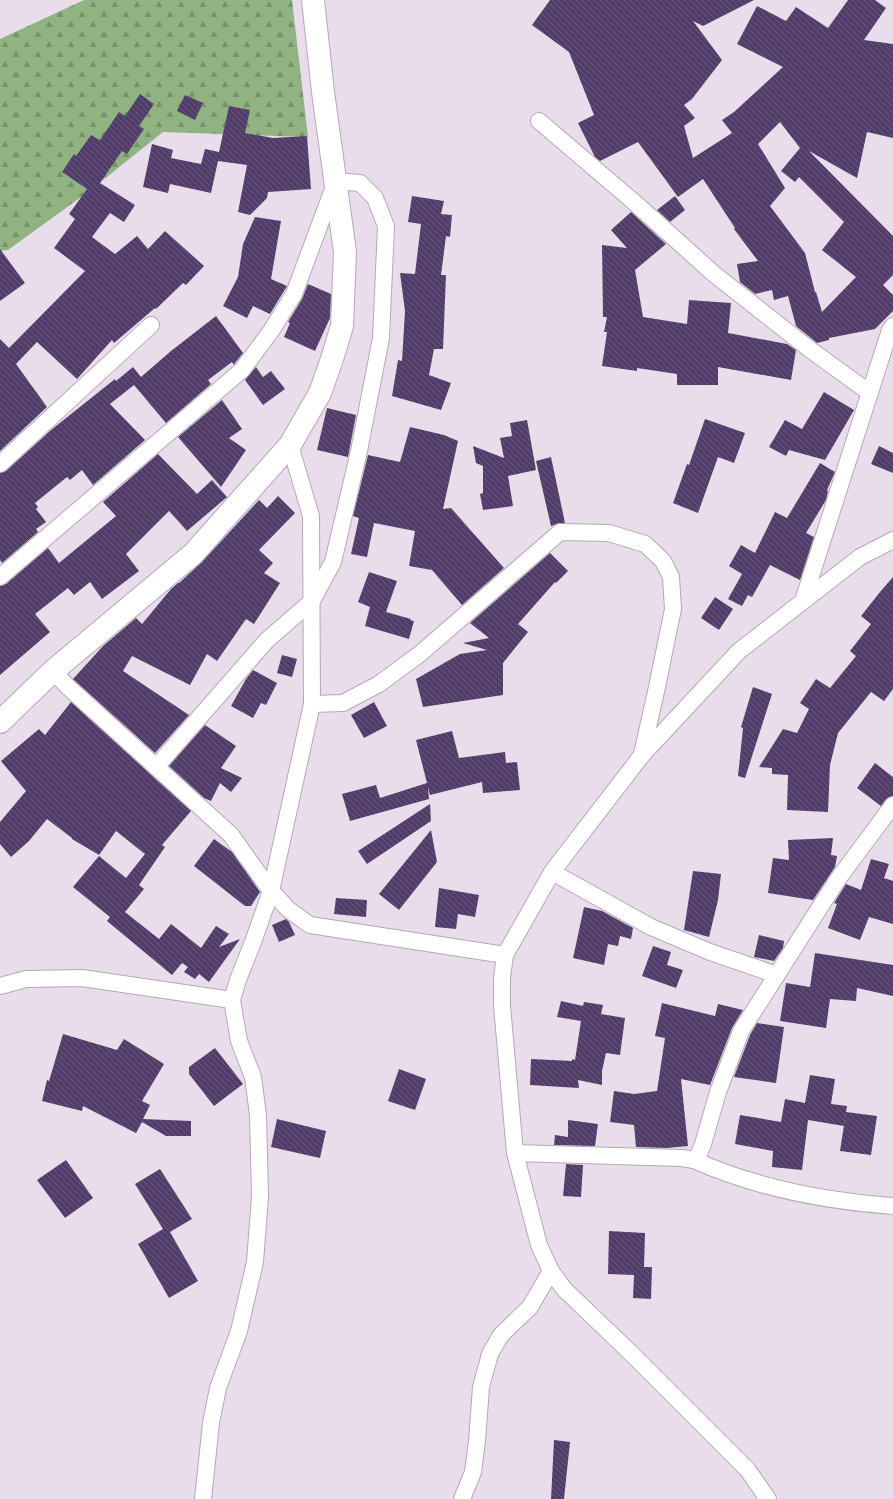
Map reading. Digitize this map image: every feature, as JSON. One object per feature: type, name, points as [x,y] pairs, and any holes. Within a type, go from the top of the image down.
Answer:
[{"type":"main road","points":[[0,722],[52,671],[193,554],[290,445],[320,393],[342,326],[345,252],[323,92],[313,0]]},
{"type":"street","points":[[539,121],[634,202],[714,274],[812,351],[870,393]]},
{"type":"street","points":[[0,577],[242,370],[294,294],[336,181],[360,183],[375,198],[386,226],[381,338],[359,451],[333,562],[312,601],[267,640],[156,767]]},
{"type":"street","points":[[0,464],[151,325]]},
{"type":"street","points":[[803,601],[890,330],[893,326]]},
{"type":"street","points":[[203,1499],[211,1423],[218,1388],[238,1331],[255,1262],[260,1196],[258,1115],[253,1077],[239,1041],[232,1000],[271,891],[312,704],[311,516],[290,445]]},
{"type":"street","points":[[312,704],[343,703],[379,684],[421,653],[560,532],[610,533],[645,544],[663,561],[671,576],[672,609],[642,755]]},
{"type":"street","points":[[768,1499],[748,1469],[564,1289],[551,1271],[539,1245],[515,1153],[502,1006],[502,978],[505,955],[552,872],[642,755],[739,651],[860,557],[893,540]]},
{"type":"street","points":[[52,671],[231,835],[271,891],[289,910],[310,925],[505,955]]},
{"type":"street","points":[[694,1160],[699,1154],[703,1144],[718,1092],[741,1031],[838,879],[893,805]]},
{"type":"street","points":[[552,872],[651,927],[710,952],[777,975]]},
{"type":"street","points":[[0,986],[26,979],[82,978],[232,1000]]},
{"type":"street","points":[[515,1153],[682,1158],[694,1160],[736,1177],[798,1193],[864,1204],[893,1206]]},
{"type":"street","points":[[462,1499],[473,1472],[481,1387],[490,1354],[501,1335],[530,1307],[551,1271]]},
{"type":"green space","points":[[84,0],[292,0],[308,137],[163,132],[88,192],[8,250],[0,251],[0,39]]},
{"type":"building","points":[[550,0],[754,0],[703,26],[693,21],[722,60],[692,99],[684,105],[695,118],[684,126],[693,158],[732,133],[722,120],[734,112],[783,67],[737,44],[757,6],[786,21],[796,7],[828,28],[848,0],[875,0],[886,8],[864,40],[893,44],[893,138],[867,132],[857,178],[809,151],[893,236],[893,275],[883,285],[893,295],[893,311],[875,329],[829,338],[829,340],[817,343],[796,326],[788,296],[774,300],[772,290],[755,294],[740,282],[737,264],[758,261],[734,229],[735,228],[703,179],[678,197],[638,142],[600,161],[595,157],[578,123],[594,115],[569,52],[532,25]],"holes":[[[780,122],[800,148],[781,171],[795,182],[799,177],[844,222],[822,250],[856,277],[822,312],[805,253],[770,206],[785,188],[758,144]]]},
{"type":"building","points":[[140,94],[154,104],[139,126],[144,129],[127,154],[122,151],[100,183],[135,205],[124,222],[110,213],[92,237],[115,254],[137,236],[148,249],[165,231],[204,266],[186,285],[183,283],[156,309],[155,308],[114,343],[112,340],[77,379],[37,342],[16,364],[47,407],[0,451],[0,339],[9,348],[85,271],[54,248],[75,219],[69,214],[87,189],[62,172],[74,154],[76,156],[91,135],[100,140],[119,112],[125,116]]},
{"type":"building","points":[[185,95],[203,103],[195,120],[177,111]]},
{"type":"building","points":[[229,106],[250,110],[245,133],[273,138],[307,136],[311,189],[268,192],[267,198],[250,215],[238,212],[247,165],[218,161],[211,193],[170,184],[168,193],[143,187],[152,144],[173,150],[171,158],[201,164],[205,149],[219,152]]},
{"type":"building","points":[[412,196],[444,201],[441,214],[452,215],[450,237],[446,236],[441,275],[446,275],[443,349],[434,349],[429,375],[451,383],[441,410],[392,396],[398,360],[402,361],[405,311],[400,273],[415,274],[421,224],[408,222]]},
{"type":"building","points":[[675,196],[685,210],[670,222],[657,210]]},
{"type":"building","points":[[631,212],[666,244],[635,270],[643,317],[687,324],[689,300],[731,303],[728,333],[787,344],[796,350],[791,380],[718,367],[718,385],[677,385],[677,374],[637,368],[637,371],[602,366],[607,332],[604,332],[607,317],[603,317],[602,245],[627,248],[611,230]]},
{"type":"building","points":[[255,217],[281,221],[271,279],[287,286],[270,314],[253,306],[247,318],[223,306],[238,277],[243,244]]},
{"type":"building","points":[[0,249],[25,283],[0,301]]},
{"type":"building","points":[[308,284],[331,294],[330,318],[315,351],[284,337],[290,323],[288,322],[302,299]]},
{"type":"building","points":[[216,316],[243,353],[234,365],[232,362],[208,380],[211,384],[166,423],[134,385],[110,404],[145,440],[93,485],[82,470],[70,480],[67,477],[35,503],[38,507],[36,509],[46,522],[36,529],[38,532],[2,563],[0,560],[0,473],[6,471],[51,430],[115,379],[116,381],[133,367],[141,377],[171,351]]},
{"type":"building","points":[[256,367],[263,377],[271,371],[285,389],[263,405],[245,380]]},
{"type":"building","points":[[824,392],[854,410],[825,460],[789,450],[786,456],[769,447],[785,420],[802,429]]},
{"type":"building","points":[[222,400],[242,429],[229,438],[246,450],[221,487],[178,437]]},
{"type":"building","points":[[327,408],[356,415],[348,457],[317,450]]},
{"type":"building","points":[[705,419],[745,433],[734,463],[718,457],[698,513],[673,503],[687,464],[689,465]]},
{"type":"building","points":[[527,420],[536,470],[508,476],[513,506],[483,510],[480,494],[483,493],[483,466],[476,463],[473,446],[504,458],[500,438],[512,436],[510,423]]},
{"type":"building","points":[[410,427],[444,435],[458,441],[443,509],[451,508],[504,568],[462,605],[432,570],[409,566],[415,531],[374,523],[367,557],[351,554],[359,518],[353,516],[368,455],[400,462]]},
{"type":"building","points":[[879,446],[893,453],[893,473],[871,464]]},
{"type":"building","points":[[158,454],[197,494],[212,480],[227,497],[187,531],[169,511],[126,554],[139,571],[102,599],[90,582],[74,595],[68,588],[35,614],[50,632],[0,675],[0,586],[6,584],[48,548],[59,563],[116,516],[103,502]]},
{"type":"building","points":[[551,457],[565,523],[551,526],[536,461]]},
{"type":"building","points":[[820,463],[835,472],[827,490],[826,500],[806,533],[814,537],[800,580],[770,565],[752,597],[748,595],[742,606],[728,599],[742,574],[729,566],[741,545],[755,553],[775,512],[787,518]]},
{"type":"building","points":[[278,496],[295,513],[259,550],[273,563],[264,573],[280,583],[254,624],[246,619],[217,661],[207,654],[190,685],[132,656],[123,671],[189,715],[155,753],[73,679],[103,646],[136,618],[142,624],[171,589],[202,562],[259,500],[267,508]]},
{"type":"building","points":[[550,553],[568,571],[556,583],[555,582],[518,624],[528,632],[503,663],[503,695],[423,707],[416,679],[460,654],[487,650],[463,643],[489,638],[470,623]]},
{"type":"building","points":[[369,572],[397,581],[386,612],[414,621],[409,639],[365,626],[370,607],[358,602]]},
{"type":"building","points":[[893,577],[893,689],[884,701],[871,692],[838,733],[830,765],[828,812],[787,810],[788,775],[772,774],[772,768],[759,767],[783,729],[797,733],[809,709],[800,703],[816,679],[830,688],[856,656],[850,651],[871,624],[861,616]]},
{"type":"building","points":[[715,597],[733,609],[719,630],[701,618]]},
{"type":"building","points":[[282,655],[297,659],[292,677],[277,673]]},
{"type":"building","points":[[253,670],[277,683],[266,705],[261,703],[253,718],[231,706],[246,679]]},
{"type":"building","points":[[753,687],[772,694],[745,778],[738,776],[743,728],[741,727]]},
{"type":"building","points":[[71,702],[191,811],[162,845],[165,847],[139,885],[144,889],[125,912],[159,939],[171,924],[201,948],[216,926],[229,934],[219,947],[240,939],[209,982],[199,974],[195,979],[184,972],[188,967],[182,963],[172,975],[107,921],[110,917],[73,887],[99,856],[126,878],[145,854],[116,831],[99,855],[72,839],[47,819],[29,841],[11,857],[0,844],[0,822],[26,791],[1,761],[39,729],[45,735]]},
{"type":"building","points":[[374,702],[387,726],[364,738],[351,715]]},
{"type":"building","points":[[205,725],[236,746],[221,768],[242,778],[231,792],[220,783],[211,801],[204,798],[169,766]]},
{"type":"building","points":[[452,731],[459,758],[505,752],[506,763],[517,762],[520,790],[483,793],[482,782],[430,795],[428,787],[429,799],[350,821],[342,794],[376,785],[380,798],[427,783],[416,740]]},
{"type":"building","points":[[875,763],[893,777],[893,796],[886,799],[881,806],[857,788]]},
{"type":"building","points":[[430,804],[431,821],[367,864],[358,851]]},
{"type":"building","points":[[431,830],[437,862],[399,910],[379,894]]},
{"type":"building","points":[[833,838],[831,855],[837,856],[835,867],[813,900],[768,893],[773,858],[789,860],[788,840]]},
{"type":"building","points":[[214,839],[232,852],[260,892],[251,906],[245,906],[194,866]]},
{"type":"building","points":[[871,859],[889,864],[884,878],[893,881],[893,924],[869,917],[860,940],[828,928],[837,904],[834,903],[846,884],[861,890]]},
{"type":"building","points":[[693,871],[721,874],[718,900],[709,937],[684,930]]},
{"type":"building","points":[[439,888],[479,895],[475,917],[458,914],[456,929],[435,927]]},
{"type":"building","points":[[336,898],[367,900],[366,917],[334,914]]},
{"type":"building","points":[[584,907],[602,911],[633,928],[631,939],[620,936],[618,946],[608,944],[604,965],[573,958]]},
{"type":"building","points":[[286,919],[295,935],[279,942],[272,925]]},
{"type":"building","points":[[759,935],[784,941],[783,948],[774,961],[754,957]]},
{"type":"building","points":[[653,946],[671,952],[667,965],[683,970],[676,988],[642,976]]},
{"type":"building","points":[[815,953],[893,965],[893,996],[857,988],[856,1001],[830,999],[826,1028],[780,1021],[786,983],[810,987]]},
{"type":"building","points":[[561,1001],[583,1006],[584,1002],[603,1005],[601,1014],[625,1018],[620,1055],[606,1053],[602,1071],[602,1085],[578,1080],[579,1088],[530,1085],[531,1059],[575,1060],[581,1021],[557,1017]]},
{"type":"building","points":[[662,1003],[715,1016],[718,1004],[743,1010],[732,1028],[710,1085],[681,1079],[688,1146],[667,1148],[636,1147],[634,1125],[610,1122],[614,1091],[634,1094],[657,1091],[665,1038],[655,1036]]},
{"type":"building","points":[[757,1023],[784,1027],[776,1083],[734,1077],[750,1035]]},
{"type":"building","points":[[63,1034],[117,1050],[124,1039],[164,1064],[142,1101],[150,1105],[143,1119],[191,1121],[191,1136],[166,1136],[142,1122],[136,1133],[83,1106],[82,1111],[42,1101],[47,1080],[49,1081]]},
{"type":"building","points":[[215,1048],[243,1084],[214,1106],[189,1074],[189,1067]]},
{"type":"building","points":[[399,1069],[426,1079],[415,1110],[388,1101]]},
{"type":"building","points":[[810,1075],[835,1079],[831,1104],[847,1106],[844,1126],[808,1120],[802,1170],[772,1167],[773,1151],[735,1144],[740,1115],[781,1122],[785,1099],[805,1103]]},
{"type":"building","points":[[846,1112],[877,1116],[871,1155],[840,1151]]},
{"type":"building","points":[[277,1119],[326,1131],[320,1158],[271,1147]]},
{"type":"building","points":[[568,1120],[598,1124],[595,1146],[554,1145],[555,1135],[568,1137]]},
{"type":"building","points":[[66,1160],[93,1198],[65,1218],[37,1180]]},
{"type":"building","points":[[566,1164],[583,1165],[581,1197],[563,1196]]},
{"type":"building","points":[[160,1169],[192,1219],[170,1232],[198,1281],[169,1298],[138,1244],[163,1229],[135,1184]]},
{"type":"building","points":[[609,1231],[645,1233],[644,1267],[652,1267],[651,1299],[633,1298],[634,1275],[608,1274]]},
{"type":"building","points":[[554,1440],[570,1442],[564,1499],[551,1499]]}]
